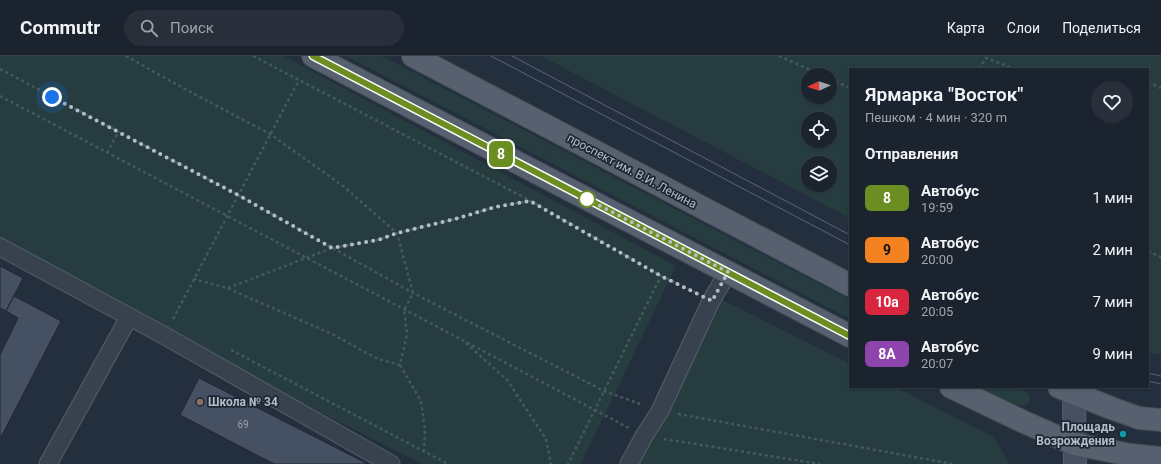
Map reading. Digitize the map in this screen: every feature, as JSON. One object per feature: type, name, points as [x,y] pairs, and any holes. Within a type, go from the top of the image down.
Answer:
[{"type":"main road","points":[[313,56],[849,335]]},
{"type":"main road","name":"проспект им. В.И. Ленина","points":[[413,56],[849,284]]},
{"type":"main road","points":[[953,388],[1026,423],[1074,454],[1131,455],[1155,460]]},
{"type":"main road","points":[[1066,390],[1139,418],[1161,420]]},
{"type":"street","points":[[0,248],[166,336],[391,464]]},
{"type":"street","points":[[629,464],[660,411],[712,301],[728,272]]},
{"type":"street","points":[[48,464],[129,317]]},
{"type":"street","points":[[1066,390],[1074,454]]},
{"type":"path","points":[[126,56],[270,134],[343,186],[397,233],[414,293],[404,310],[408,334],[400,365]]},
{"type":"path","points":[[253,56],[530,201],[661,276],[712,301]]},
{"type":"path","points":[[779,56],[806,68]]},
{"type":"path","points":[[980,68],[986,57],[1013,68]]},
{"type":"path","points":[[0,69],[238,195],[414,293],[604,391],[660,411],[953,464]]},
{"type":"path","points":[[172,320],[299,80]]},
{"type":"path","points":[[837,82],[849,88]]},
{"type":"path","points":[[1149,82],[1161,88]]},
{"type":"path","points":[[0,96],[644,436],[820,464]]},
{"type":"path","points":[[107,153],[118,132]]},
{"type":"path","points":[[227,288],[332,248],[378,240],[397,233],[455,219],[495,207],[530,201]]},
{"type":"path","points":[[1149,251],[1161,257]]},
{"type":"path","points":[[568,464],[661,276]]},
{"type":"path","points":[[194,279],[227,288],[332,334],[378,359],[400,365],[421,401],[426,430],[424,450]]},
{"type":"path","points":[[463,340],[507,380],[546,439],[551,464]]},
{"type":"path","points":[[228,349],[424,450],[448,464]]},
{"type":"green space","points":[[0,56],[284,56],[676,266],[581,464],[422,464],[132,317],[0,244]]},
{"type":"green space","points":[[346,56],[382,56],[849,299],[849,318]]},
{"type":"green space","points":[[541,56],[1161,56],[1161,355],[1149,352],[1149,68],[849,68],[849,217]]},
{"type":"green space","points":[[719,298],[849,363],[849,388],[897,388],[994,437],[1010,464],[621,464]]},
{"type":"green space","points":[[982,388],[1020,388],[1029,394],[1030,402],[1024,406],[1012,404]]},
{"type":"building","points":[[0,266],[23,278],[6,311],[0,308]]},
{"type":"building","points":[[14,296],[61,321],[0,439],[0,355],[18,318],[6,311]]},
{"type":"building","points":[[199,378],[368,464],[274,464],[180,415]]},
{"type":"tram line","points":[[491,56],[849,244]]},
{"type":"tram line","points":[[512,56],[849,234]]},
{"type":"tram line","points":[[1149,373],[1161,376]]},
{"type":"tram line","points":[[1149,381],[1161,384]]},
{"type":"bus line","name":"8","points":[[313,56],[849,335]]},
{"type":"place","name":"Школа № 34","points":[[200,402]]},
{"type":"place","name":"Площадь Возрождения","points":[[1123,434]]},
{"type":"route","points":[[52,97],[238,195],[332,248],[378,240],[397,233],[455,219],[495,207],[530,201],[661,276],[712,301],[728,272],[587,199]]}]
